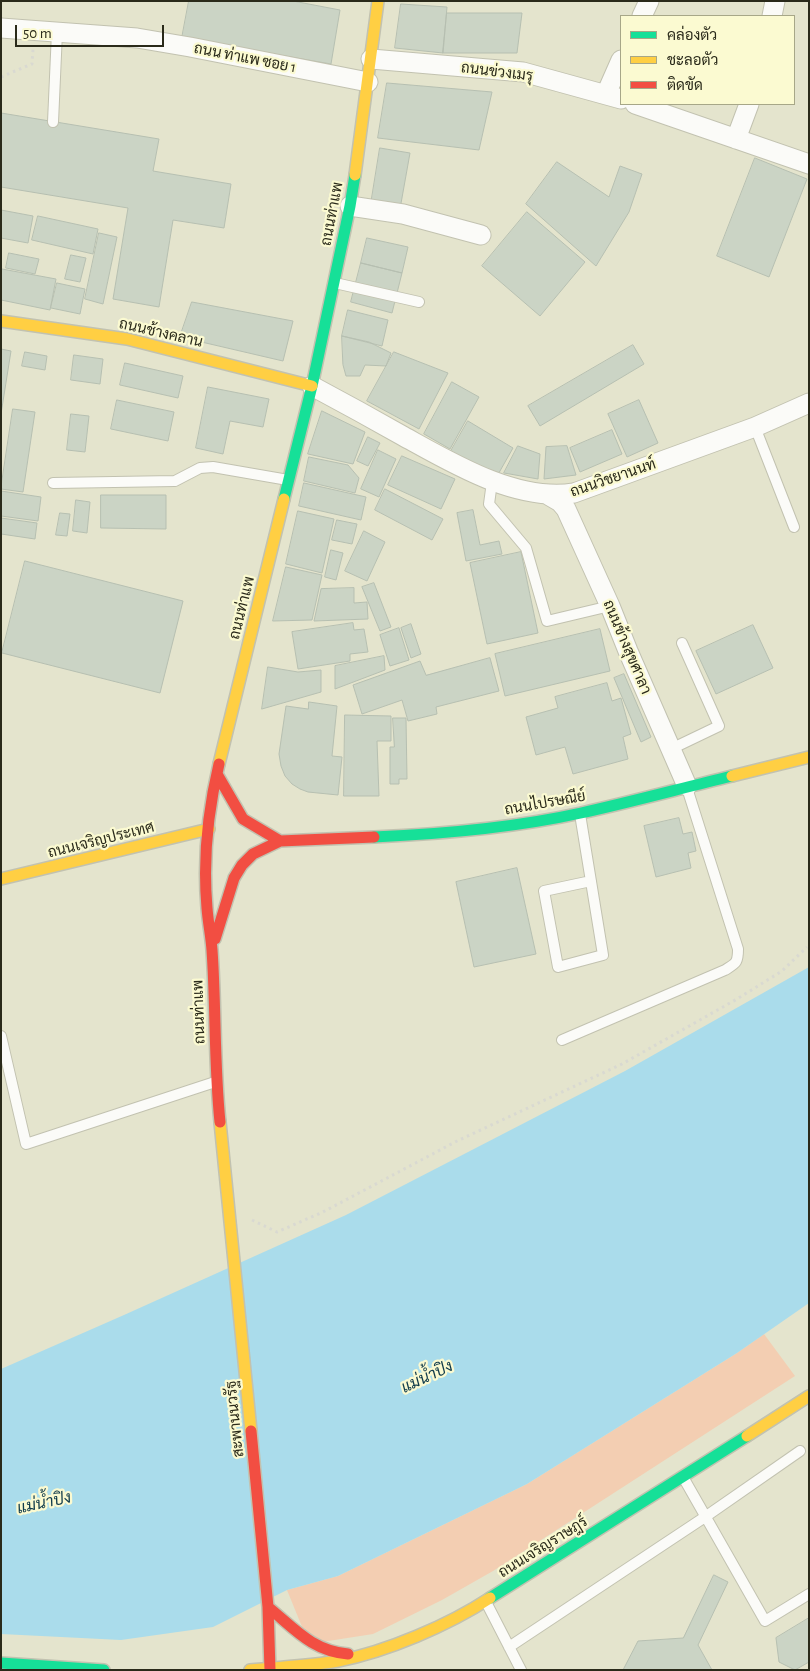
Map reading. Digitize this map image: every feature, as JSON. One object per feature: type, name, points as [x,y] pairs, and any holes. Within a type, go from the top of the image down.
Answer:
[{"type":"main road","name":"ถนนท่าแพ","points":[[231,1228],[216,1082],[212,950],[207,901],[209,829],[217,774],[312,386],[350,206],[378,1]]},
{"type":"main road","name":"ถนนช้างคลาน","points":[[1,321],[128,339],[312,386]]},
{"type":"main road","name":"ถนนไปรษณีย์","points":[[212,950],[234,878],[242,865],[253,854],[280,841],[421,835],[480,829],[580,813],[809,757]]},
{"type":"main road","points":[[217,774],[243,819],[280,841]]},
{"type":"main road","name":"ถนนเจริญประเทศ","points":[[1,879],[209,829]]},
{"type":"main road","name":"สะพานนวรัฐ","points":[[231,1228],[268,1607],[270,1669]]},
{"type":"main road","name":"ถนนเจริญราษฎร์","points":[[250,1670],[367,1658],[424,1632],[486,1601],[809,1396]]},
{"type":"main road","points":[[268,1607],[282,1617],[304,1639],[322,1650],[367,1658]]},
{"type":"main road","points":[[1,1663],[104,1670]]},
{"type":"street","points":[[642,15],[648,1]]},
{"type":"street","points":[[772,15],[775,1]]},
{"type":"street","name":"ถนน ท่าแพ ซอย 1","points":[[1,28],[154,41],[368,82]]},
{"type":"street","name":"ถนนข่วงเมรุ","points":[[371,59],[523,72],[614,96]]},
{"type":"street","points":[[614,96],[620,65]]},
{"type":"street","points":[[637,105],[809,164]]},
{"type":"street","points":[[736,139],[749,105]]},
{"type":"street","points":[[350,206],[402,214],[481,235]]},
{"type":"street","name":"ถนนวิชยานนท์","points":[[312,386],[438,455],[492,482],[548,495],[560,502],[570,501],[755,427],[809,403]]},
{"type":"street","name":"ถนนข้างสุขศาลา","points":[[570,501],[628,651],[686,786]]},
{"type":"lane","points":[[53,122],[57,32]]},
{"type":"lane","points":[[334,283],[419,302]]},
{"type":"lane","points":[[755,427],[794,527]]},
{"type":"lane","points":[[53,483],[175,481],[200,468],[213,466],[288,480]]},
{"type":"lane","points":[[492,482],[489,504],[526,548],[547,620],[610,606]]},
{"type":"lane","points":[[671,749],[719,726],[682,643]]},
{"type":"lane","points":[[562,1040],[736,964],[738,949],[686,786]]},
{"type":"lane","points":[[580,813],[603,955],[558,967],[544,891],[591,881]]},
{"type":"lane","points":[[1,1036],[26,1144],[216,1082]]},
{"type":"lane","points":[[509,1647],[800,1451]]},
{"type":"lane","points":[[682,1477],[765,1621],[809,1594]]},
{"type":"lane","points":[[486,1601],[521,1670]]},
{"type":"path","points":[[1,77],[32,64],[34,31]]},
{"type":"path","points":[[229,1209],[277,1232],[323,1212],[457,1141],[622,1064],[737,999],[782,971],[807,947]]},
{"type":"shaded area","points":[[764,1334],[795,1376],[493,1571],[442,1600],[373,1634],[309,1644],[287,1590],[338,1576],[527,1484],[737,1353]]},
{"type":"water","name":"แม่น้ำปิง","points":[[809,967],[809,1303],[737,1353],[527,1484],[338,1576],[287,1590],[213,1627],[121,1640],[1,1634],[1,1369],[346,1215],[625,1071]]},
{"type":"building","points":[[189,1],[293,1],[340,10],[331,64],[182,38]]},
{"type":"building","points":[[401,4],[447,7],[443,53],[395,48]]},
{"type":"building","points":[[447,13],[522,13],[517,53],[443,53]]},
{"type":"building","points":[[387,83],[492,92],[479,150],[378,138]]},
{"type":"building","points":[[1,113],[159,139],[153,171],[231,184],[224,228],[173,220],[159,307],[113,299],[128,208],[1,187]]},
{"type":"building","points":[[380,148],[410,153],[400,209],[371,204]]},
{"type":"building","points":[[755,158],[807,179],[769,277],[717,256]]},
{"type":"building","points":[[557,162],[609,197],[620,166],[642,174],[629,212],[596,266],[526,204]]},
{"type":"building","points":[[1,210],[33,216],[28,243],[1,238]]},
{"type":"building","points":[[527,212],[585,262],[540,316],[482,266]]},
{"type":"building","points":[[38,216],[98,229],[93,254],[32,240]]},
{"type":"building","points":[[99,233],[117,237],[103,304],[85,299]]},
{"type":"building","points":[[367,238],[408,247],[402,273],[361,263]]},
{"type":"building","points":[[9,253],[39,259],[35,274],[6,268]]},
{"type":"building","points":[[71,255],[86,258],[80,282],[65,279]]},
{"type":"building","points":[[361,263],[402,273],[392,313],[351,302]]},
{"type":"building","points":[[2,269],[56,279],[50,310],[1,300]]},
{"type":"building","points":[[57,283],[85,289],[80,314],[51,308]]},
{"type":"building","points":[[192,302],[293,321],[283,361],[180,337]]},
{"type":"building","points":[[348,310],[388,320],[382,346],[342,336]]},
{"type":"building","points":[[342,336],[369,342],[391,353],[386,366],[365,365],[360,376],[346,376],[343,365]]},
{"type":"building","points":[[633,345],[644,364],[540,426],[528,406]]},
{"type":"building","points":[[1,349],[11,351],[1,414]]},
{"type":"building","points":[[25,352],[47,356],[45,370],[22,366]]},
{"type":"building","points":[[394,352],[448,373],[419,429],[367,401]]},
{"type":"building","points":[[74,355],[103,359],[100,384],[71,380]]},
{"type":"building","points":[[125,363],[183,376],[178,398],[120,385]]},
{"type":"building","points":[[452,382],[479,397],[450,449],[424,434]]},
{"type":"building","points":[[208,387],[269,399],[263,427],[230,421],[223,454],[196,448]]},
{"type":"building","points":[[117,400],[174,412],[168,441],[111,429]]},
{"type":"building","points":[[639,400],[658,443],[627,457],[608,414]]},
{"type":"building","points":[[13,409],[35,412],[23,492],[1,489]]},
{"type":"building","points":[[322,411],[365,432],[353,464],[308,454]]},
{"type":"building","points":[[71,414],[89,416],[85,452],[67,450]]},
{"type":"building","points":[[468,421],[513,448],[496,478],[451,451]]},
{"type":"building","points":[[612,430],[622,454],[580,472],[570,448]]},
{"type":"building","points":[[368,437],[380,443],[368,466],[357,461]]},
{"type":"building","points":[[518,446],[540,454],[538,479],[504,473]]},
{"type":"building","points":[[567,446],[576,475],[544,479],[546,447]]},
{"type":"building","points":[[378,450],[396,459],[379,497],[361,489]]},
{"type":"building","points":[[402,456],[455,479],[441,509],[388,485]]},
{"type":"building","points":[[309,457],[348,465],[359,478],[355,493],[304,481]]},
{"type":"building","points":[[304,483],[366,497],[361,520],[299,506]]},
{"type":"building","points":[[385,489],[443,519],[432,540],[375,510]]},
{"type":"building","points":[[1,491],[41,497],[38,521],[1,516]]},
{"type":"building","points":[[101,495],[166,495],[166,529],[101,528]]},
{"type":"building","points":[[76,500],[90,502],[87,533],[73,531]]},
{"type":"building","points":[[473,510],[480,545],[499,541],[502,554],[466,561],[457,513]]},
{"type":"building","points":[[298,511],[334,519],[322,573],[286,564]]},
{"type":"building","points":[[60,513],[70,514],[67,536],[56,535]]},
{"type":"building","points":[[1,518],[37,523],[35,539],[1,534]]},
{"type":"building","points":[[337,520],[357,524],[352,544],[332,540]]},
{"type":"building","points":[[364,531],[385,542],[367,581],[345,571]]},
{"type":"building","points":[[331,550],[343,553],[336,580],[325,577]]},
{"type":"building","points":[[521,552],[538,633],[487,644],[470,563]]},
{"type":"building","points":[[25,561],[183,601],[160,693],[2,653]]},
{"type":"building","points":[[286,567],[322,575],[312,620],[273,621]]},
{"type":"building","points":[[374,583],[391,627],[380,631],[362,587]]},
{"type":"building","points":[[354,588],[354,603],[367,602],[368,619],[314,621],[321,589]]},
{"type":"building","points":[[353,623],[354,630],[364,629],[368,652],[350,654],[350,661],[298,669],[292,632]]},
{"type":"building","points":[[411,624],[421,654],[411,658],[401,628]]},
{"type":"building","points":[[753,625],[773,668],[716,694],[696,651]]},
{"type":"building","points":[[399,628],[409,660],[390,666],[380,635]]},
{"type":"building","points":[[600,629],[610,671],[505,696],[495,654]]},
{"type":"building","points":[[384,656],[385,670],[335,689],[335,666]]},
{"type":"building","points":[[490,658],[499,691],[436,707],[437,714],[408,721],[402,700],[362,714],[353,685],[420,661],[426,675]]},
{"type":"building","points":[[268,667],[298,672],[321,670],[321,692],[262,709]]},
{"type":"building","points":[[624,674],[651,737],[641,742],[614,678]]},
{"type":"building","points":[[607,683],[612,701],[621,698],[631,734],[623,737],[628,759],[573,774],[565,747],[536,755],[526,717],[558,708],[555,697]]},
{"type":"building","points":[[309,702],[337,706],[332,756],[342,757],[338,795],[308,792],[300,789],[285,776],[281,766],[279,754],[286,706],[308,709]]},
{"type":"building","points":[[345,715],[391,716],[391,741],[377,741],[379,796],[344,796]]},
{"type":"building","points":[[393,718],[406,718],[407,779],[399,779],[399,784],[390,784],[390,747],[394,747]]},
{"type":"building","points":[[679,818],[683,834],[692,832],[696,851],[688,853],[691,868],[656,877],[644,826]]},
{"type":"building","points":[[517,868],[536,954],[474,967],[456,882]]},
{"type":"building","points":[[714,1575],[728,1582],[698,1645],[712,1670],[623,1670],[638,1641],[683,1638]]},
{"type":"building","points":[[809,1618],[809,1662],[795,1670],[779,1662],[776,1638]]},
{"type":"traffic: fast","points":[[284,499],[312,386],[355,175]]},
{"type":"traffic: fast","points":[[374,837],[452,832],[530,823],[600,809],[732,776]]},
{"type":"traffic: fast","points":[[490,1598],[747,1436]]},
{"type":"traffic: fast","points":[[1,1663],[104,1670]]},
{"type":"traffic: slow","points":[[355,175],[378,1]]},
{"type":"traffic: slow","points":[[1,321],[127,339],[312,386]]},
{"type":"traffic: slow","points":[[219,764],[284,499]]},
{"type":"traffic: slow","points":[[732,776],[809,757]]},
{"type":"traffic: slow","points":[[1,879],[209,829]]},
{"type":"traffic: slow","points":[[220,1122],[251,1431]]},
{"type":"traffic: slow","points":[[747,1436],[809,1396]]},
{"type":"traffic: slow","points":[[250,1670],[327,1663],[357,1657],[417,1636],[456,1618],[490,1598]]},
{"type":"traffic: jam","points":[[219,764],[209,818],[206,890],[212,945],[220,1122]]},
{"type":"traffic: jam","points":[[217,774],[243,819],[280,841]]},
{"type":"traffic: jam","points":[[215,939],[234,878],[242,865],[253,854],[280,841],[374,837]]},
{"type":"traffic: jam","points":[[251,1431],[268,1607],[270,1670]]},
{"type":"traffic: jam","points":[[268,1607],[314,1643],[335,1652],[348,1654]]}]
